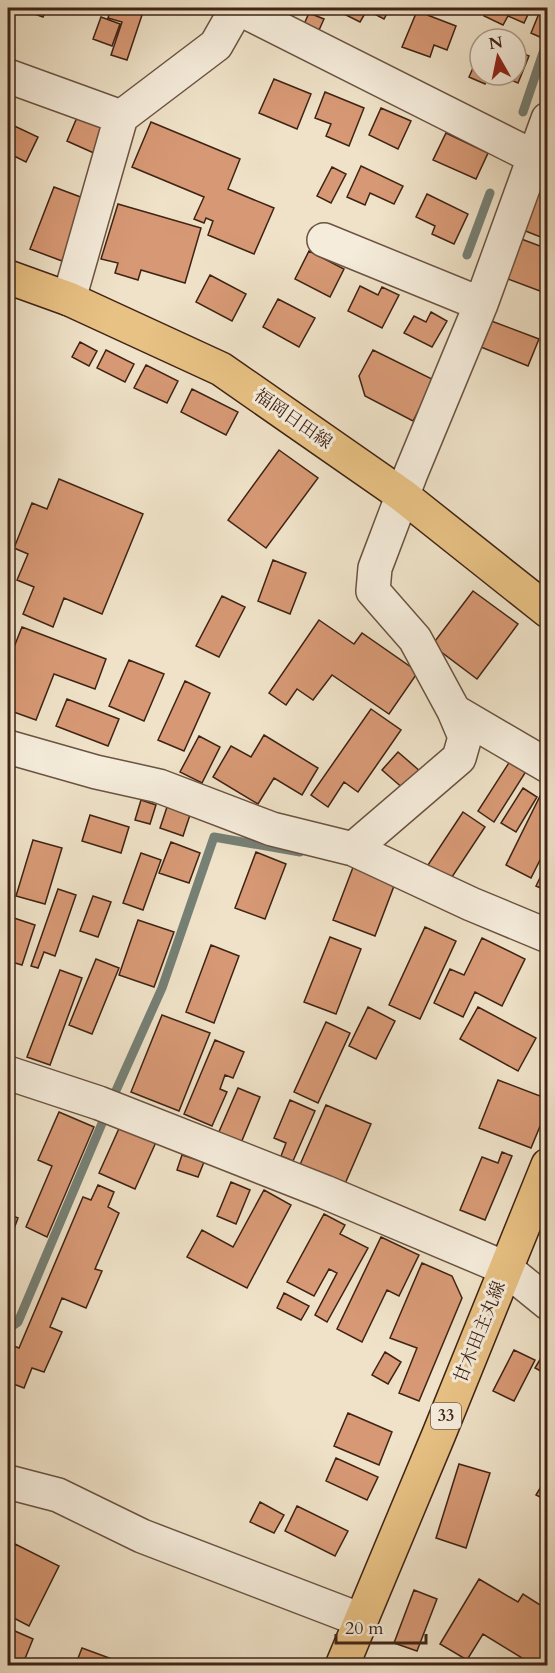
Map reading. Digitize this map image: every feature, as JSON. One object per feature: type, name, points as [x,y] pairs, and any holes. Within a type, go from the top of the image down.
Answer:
[{"type":"main road","name":"福岡日田線","points":[[8,277],[69,299],[221,369],[402,495],[548,611]]},
{"type":"main road","name":"甘木田主丸線","points":[[342,1665],[548,1165]]},
{"type":"street","points":[[69,299],[121,117],[216,45],[238,8],[534,157]]},
{"type":"street","points":[[8,76],[121,117]]},
{"type":"street","points":[[353,849],[459,758],[465,736],[415,639],[373,591],[375,568],[402,495],[480,304],[548,119]]},
{"type":"street","points":[[324,240],[480,304]]},
{"type":"street","points":[[454,711],[548,765]]},
{"type":"street","points":[[8,747],[96,772],[159,786],[272,829],[353,849],[471,904],[548,936]]},
{"type":"street","points":[[8,1073],[108,1107],[325,1192],[505,1269],[548,1303]]},
{"type":"street","points":[[8,1482],[58,1495],[142,1536],[361,1620]]},
{"type":"building","points":[[18,8],[47,8],[43,17]]},
{"type":"building","points":[[111,8],[142,15],[127,60],[111,55],[122,22],[108,18]]},
{"type":"building","points":[[340,8],[390,8],[384,19],[367,10],[360,22],[338,11]]},
{"type":"building","points":[[488,8],[531,8],[524,23],[508,16],[503,25],[484,16]]},
{"type":"building","points":[[417,11],[456,26],[447,50],[434,45],[430,57],[402,47]]},
{"type":"building","points":[[540,11],[548,14],[548,27],[542,38],[531,33]]},
{"type":"building","points":[[309,13],[324,19],[315,39],[300,33]]},
{"type":"building","points":[[101,17],[120,24],[112,46],[93,39]]},
{"type":"building","points":[[274,79],[311,94],[297,129],[259,113]]},
{"type":"building","points":[[325,92],[364,108],[349,146],[326,136],[331,124],[315,118]]},
{"type":"building","points":[[381,108],[411,121],[398,149],[369,135]]},
{"type":"building","points":[[78,115],[108,128],[96,154],[67,141]]},
{"type":"building","points":[[151,122],[240,159],[228,189],[274,208],[254,254],[208,235],[213,221],[206,218],[204,223],[194,219],[204,197],[132,167]]},
{"type":"building","points":[[8,123],[38,137],[26,162],[8,153]]},
{"type":"building","points":[[446,133],[488,153],[476,179],[433,160]]},
{"type":"building","points":[[361,166],[403,186],[394,204],[370,193],[365,205],[347,197]]},
{"type":"building","points":[[332,167],[346,174],[331,203],[317,196]]},
{"type":"building","points":[[548,167],[548,190],[540,187]]},
{"type":"building","points":[[54,187],[86,199],[62,261],[30,249]]},
{"type":"building","points":[[534,191],[548,197],[548,240],[518,228]]},
{"type":"building","points":[[427,194],[468,214],[454,244],[432,234],[435,226],[416,217]]},
{"type":"building","points":[[118,204],[201,228],[185,283],[141,270],[138,280],[115,273],[118,263],[101,259]]},
{"type":"building","points":[[516,237],[548,249],[548,270],[540,291],[500,276]]},
{"type":"building","points":[[309,251],[344,269],[330,297],[295,279]]},
{"type":"building","points":[[210,275],[246,294],[232,321],[196,302]]},
{"type":"building","points":[[360,286],[378,295],[382,287],[399,295],[382,328],[348,311]]},
{"type":"building","points":[[278,299],[315,318],[299,347],[263,327]]},
{"type":"building","points":[[431,312],[447,321],[432,347],[404,333],[414,316],[426,322]]},
{"type":"building","points":[[486,319],[539,339],[528,366],[476,345]]},
{"type":"building","points":[[80,342],[97,351],[89,366],[72,357]]},
{"type":"building","points":[[106,350],[134,364],[125,382],[97,368]]},
{"type":"building","points":[[373,350],[434,380],[413,421],[365,396],[359,376]]},
{"type":"building","points":[[146,365],[178,381],[167,403],[134,388]]},
{"type":"building","points":[[192,389],[238,412],[226,435],[181,412]]},
{"type":"building","points":[[279,450],[318,478],[266,548],[228,520]]},
{"type":"building","points":[[59,479],[143,514],[102,614],[64,598],[53,627],[23,614],[34,587],[17,580],[28,554],[14,548],[32,503],[47,509]]},
{"type":"building","points":[[273,560],[306,573],[290,614],[258,601]]},
{"type":"building","points":[[473,591],[518,624],[477,679],[432,645]]},
{"type":"building","points":[[222,596],[245,607],[219,657],[196,646]]},
{"type":"building","points":[[319,620],[354,644],[362,633],[418,672],[389,714],[332,675],[313,700],[297,689],[286,705],[269,693]]},
{"type":"building","points":[[22,627],[106,659],[95,689],[54,674],[36,720],[8,710],[8,650],[12,652]]},
{"type":"building","points":[[129,660],[164,674],[144,721],[109,706]]},
{"type":"building","points":[[185,681],[210,693],[184,751],[158,740]]},
{"type":"building","points":[[67,699],[119,719],[108,746],[56,726]]},
{"type":"building","points":[[371,709],[401,730],[358,792],[344,782],[328,807],[311,795]]},
{"type":"building","points":[[264,735],[318,768],[302,795],[274,778],[258,804],[213,777],[231,746],[251,757]]},
{"type":"building","points":[[199,736],[220,747],[202,783],[180,772]]},
{"type":"building","points":[[398,752],[421,772],[405,790],[382,770]]},
{"type":"building","points":[[514,755],[530,765],[494,822],[478,811]]},
{"type":"building","points":[[523,788],[537,797],[516,832],[501,823]]},
{"type":"building","points":[[542,792],[548,795],[548,844],[531,878],[506,865]]},
{"type":"building","points":[[141,800],[156,805],[150,824],[135,820]]},
{"type":"building","points":[[168,804],[191,812],[183,836],[160,828]]},
{"type":"building","points":[[463,812],[485,827],[450,880],[428,865]]},
{"type":"building","points":[[90,815],[129,827],[121,853],[82,841]]},
{"type":"building","points":[[33,840],[62,848],[45,904],[16,896]]},
{"type":"building","points":[[171,842],[200,853],[189,883],[159,873]]},
{"type":"building","points":[[256,852],[286,864],[265,919],[235,908]]},
{"type":"building","points":[[141,853],[161,860],[143,910],[123,903]]},
{"type":"building","points":[[548,861],[548,891],[536,886]]},
{"type":"building","points":[[355,862],[394,886],[375,936],[333,920]]},
{"type":"building","points":[[58,889],[76,895],[55,956],[44,952],[38,968],[31,966]]},
{"type":"building","points":[[93,896],[111,902],[98,937],[80,931]]},
{"type":"building","points":[[11,917],[35,925],[22,965],[8,961],[8,927]]},
{"type":"building","points":[[138,920],[174,932],[154,987],[119,975]]},
{"type":"building","points":[[425,927],[456,941],[420,1019],[389,1005]]},
{"type":"building","points":[[330,937],[361,949],[336,1014],[304,1002]]},
{"type":"building","points":[[482,938],[525,959],[502,1006],[475,992],[463,1017],[434,1003],[450,969],[464,975]]},
{"type":"building","points":[[211,945],[239,956],[214,1023],[186,1012]]},
{"type":"building","points":[[96,959],[119,968],[92,1034],[69,1025]]},
{"type":"building","points":[[60,970],[82,978],[50,1065],[27,1057]]},
{"type":"building","points":[[8,984],[14,986],[8,1005]]},
{"type":"building","points":[[368,1007],[395,1021],[376,1059],[349,1046]]},
{"type":"building","points":[[478,1007],[536,1038],[518,1071],[460,1039]]},
{"type":"building","points":[[162,1015],[210,1033],[179,1111],[131,1092]]},
{"type":"building","points":[[326,1022],[350,1033],[318,1103],[294,1092]]},
{"type":"building","points":[[215,1040],[244,1052],[233,1078],[225,1075],[220,1089],[227,1092],[212,1126],[184,1114]]},
{"type":"building","points":[[498,1080],[548,1099],[548,1107],[531,1148],[479,1128]]},
{"type":"building","points":[[238,1088],[260,1097],[241,1143],[218,1134]]},
{"type":"building","points":[[290,1100],[315,1111],[293,1161],[281,1156],[286,1143],[274,1138]]},
{"type":"building","points":[[326,1105],[371,1124],[344,1186],[299,1167]]},
{"type":"building","points":[[59,1112],[94,1127],[47,1237],[26,1227],[52,1166],[38,1160]]},
{"type":"building","points":[[121,1124],[157,1140],[135,1189],[99,1173]]},
{"type":"building","points":[[502,1152],[512,1156],[485,1220],[460,1210],[482,1157],[498,1163]]},
{"type":"building","points":[[182,1155],[204,1162],[198,1177],[177,1170]]},
{"type":"building","points":[[231,1182],[250,1190],[236,1224],[217,1216]]},
{"type":"building","points":[[98,1185],[114,1192],[108,1207],[119,1213],[95,1269],[102,1271],[86,1308],[62,1298],[50,1327],[62,1332],[44,1372],[32,1368],[24,1388],[8,1382],[8,1361],[14,1346],[19,1348],[83,1197],[91,1200]]},
{"type":"building","points":[[264,1190],[291,1205],[247,1288],[187,1257],[202,1230],[233,1247]]},
{"type":"building","points":[[8,1214],[18,1218],[8,1245]]},
{"type":"building","points":[[324,1214],[345,1225],[340,1234],[368,1248],[327,1322],[315,1315],[337,1273],[329,1269],[314,1296],[287,1282]]},
{"type":"building","points":[[381,1237],[419,1255],[399,1296],[387,1290],[362,1342],[337,1329]]},
{"type":"building","points":[[422,1263],[452,1276],[462,1298],[419,1401],[399,1393],[417,1348],[390,1338]]},
{"type":"building","points":[[284,1293],[309,1306],[301,1320],[277,1308]]},
{"type":"building","points":[[548,1346],[548,1375],[535,1368]]},
{"type":"building","points":[[514,1350],[535,1360],[514,1401],[493,1391]]},
{"type":"building","points":[[385,1352],[401,1362],[388,1384],[372,1375]]},
{"type":"building","points":[[348,1413],[392,1432],[379,1465],[334,1446]]},
{"type":"building","points":[[336,1458],[378,1477],[367,1500],[326,1481]]},
{"type":"building","points":[[459,1464],[490,1473],[466,1548],[436,1538]]},
{"type":"building","points":[[548,1475],[548,1501],[536,1495]]},
{"type":"building","points":[[260,1502],[284,1515],[274,1533],[250,1522]]},
{"type":"building","points":[[297,1506],[348,1531],[335,1556],[285,1531]]},
{"type":"building","points":[[15,1544],[59,1566],[29,1626],[8,1615],[8,1559]]},
{"type":"building","points":[[479,1579],[518,1602],[523,1594],[548,1610],[548,1666],[535,1666],[483,1634],[467,1660],[440,1644]]},
{"type":"building","points":[[414,1590],[437,1599],[417,1651],[394,1643]]},
{"type":"building","points":[[8,1628],[33,1639],[22,1666],[8,1666]]},
{"type":"building","points":[[82,1648],[131,1666],[75,1666]]},
{"type":"waterway","points":[[523,112],[548,38]]},
{"type":"waterway","points":[[467,255],[490,193]]},
{"type":"waterway","points":[[8,1329],[18,1322],[162,988],[214,837],[300,852]]}]
